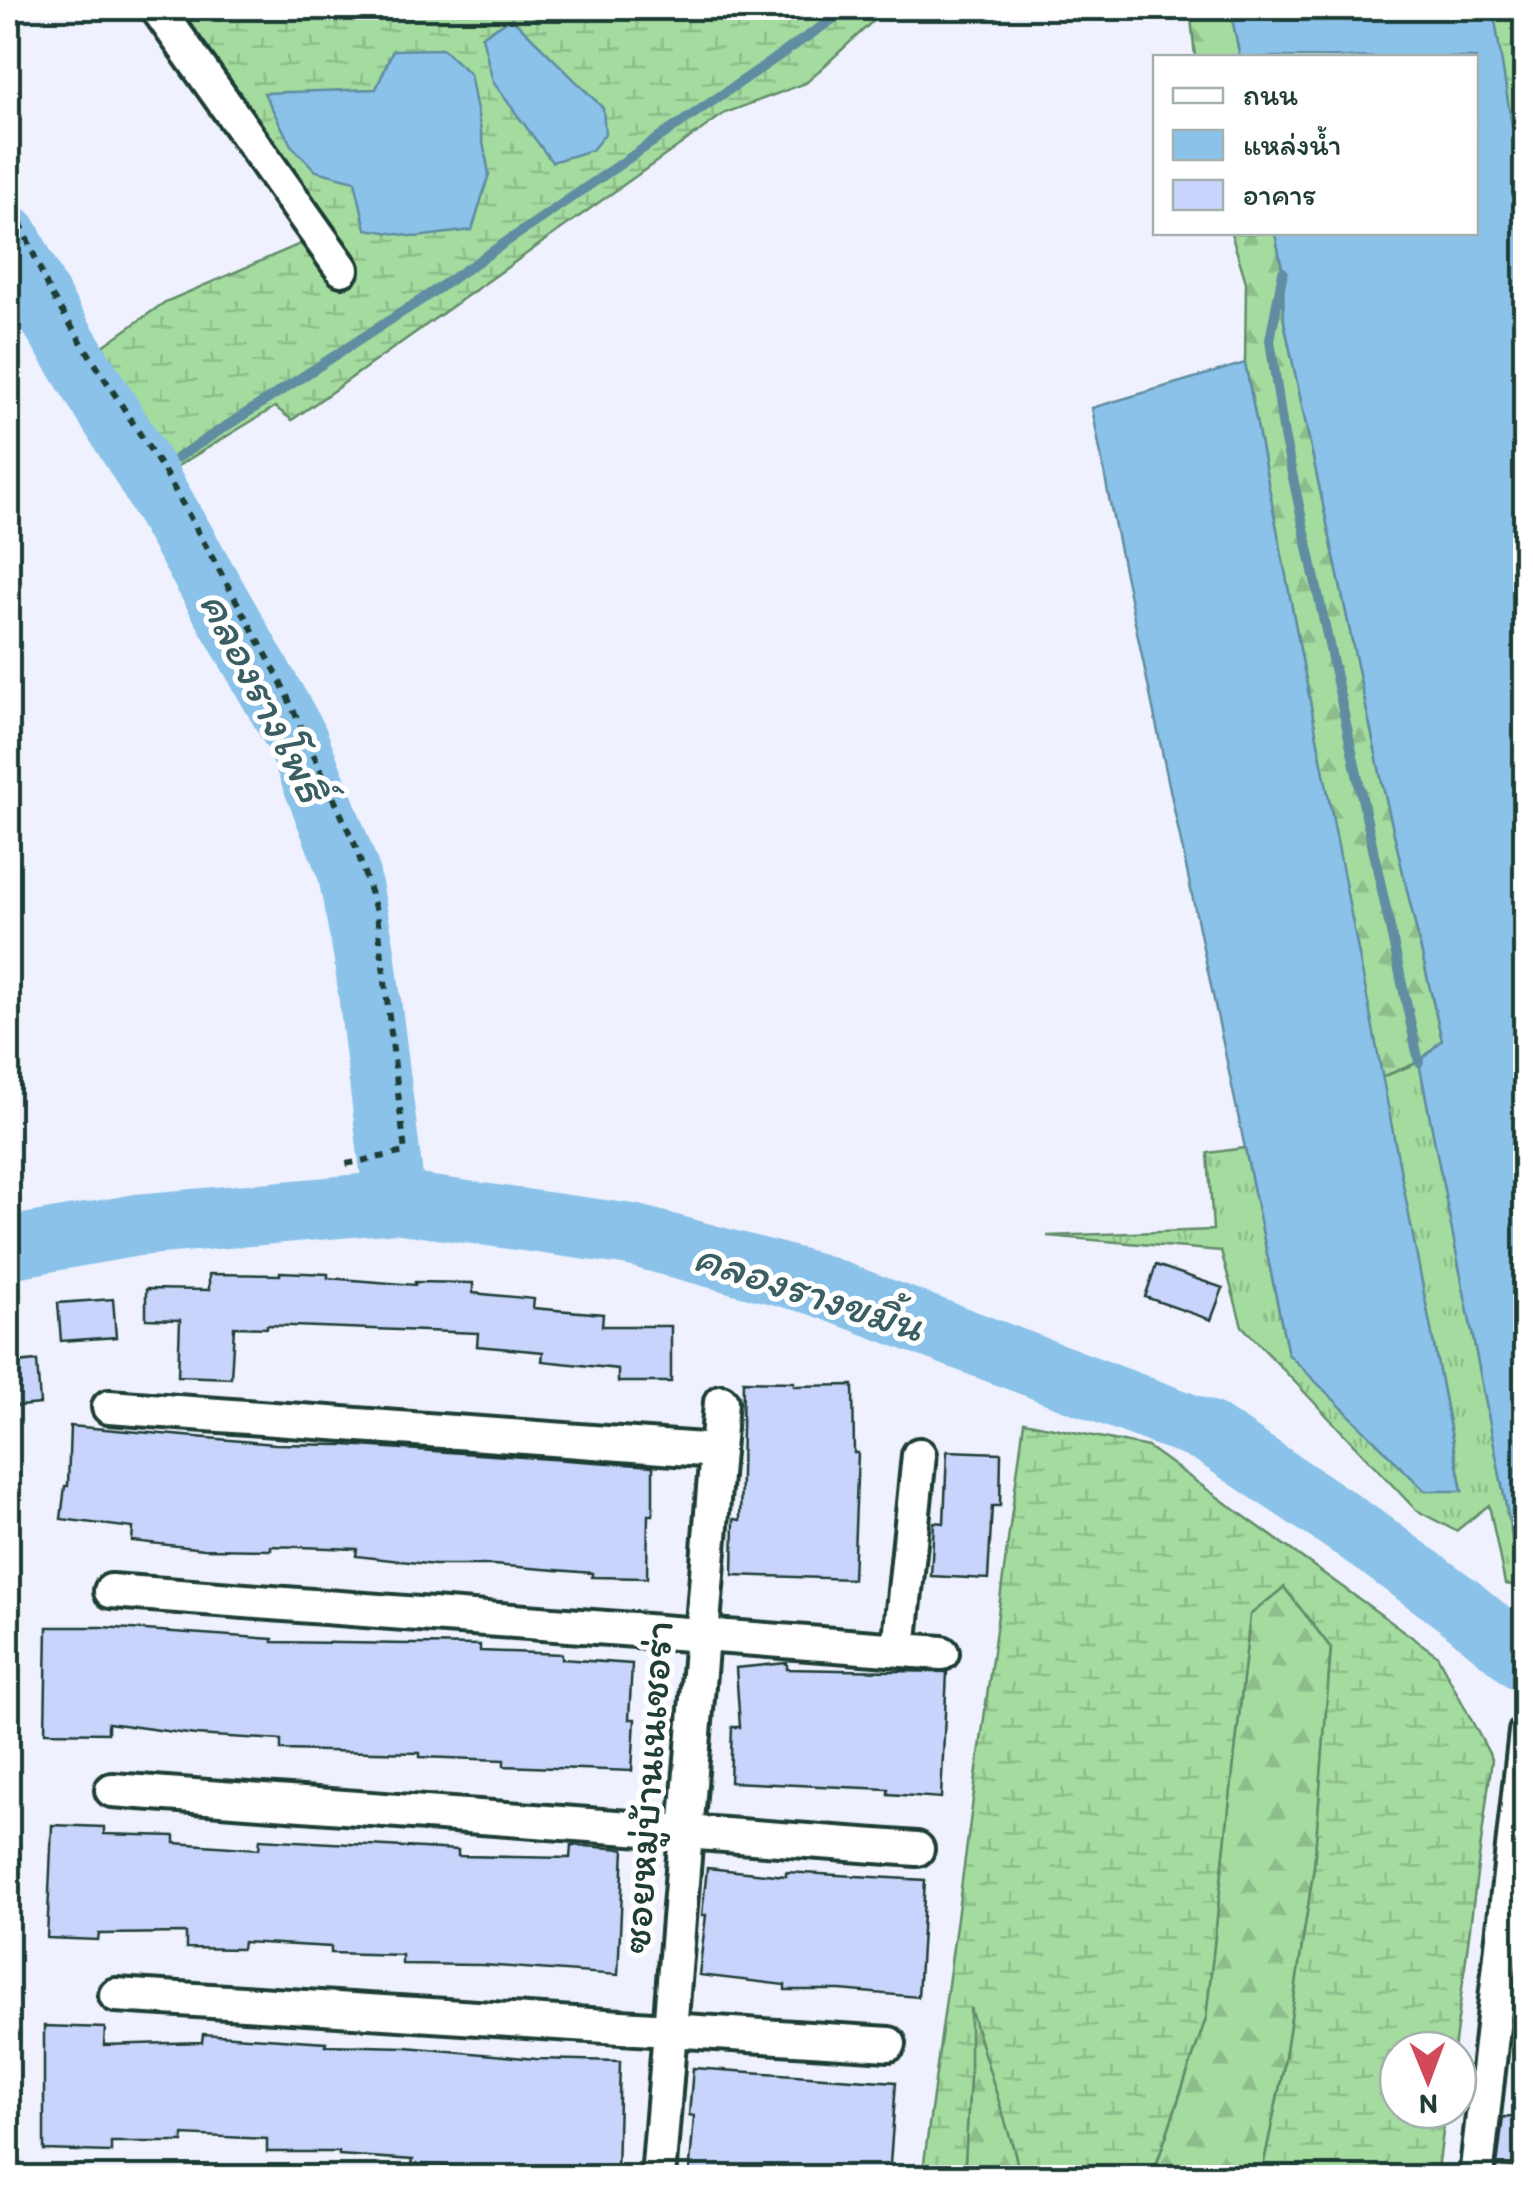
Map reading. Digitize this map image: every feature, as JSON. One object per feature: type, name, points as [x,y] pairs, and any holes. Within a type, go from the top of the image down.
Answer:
[{"type":"street","points":[[157,8],[342,269]]},
{"type":"street","name":"ซอยหมู่บ้านเนเชอร่า","points":[[658,2178],[721,1402]]},
{"type":"street","points":[[109,1407],[716,1451]]},
{"type":"street","points":[[899,1649],[919,1455]]},
{"type":"street","points":[[111,1591],[942,1652]]},
{"type":"street","points":[[1476,2178],[1526,1732]]},
{"type":"street","points":[[112,1790],[917,1849]]},
{"type":"street","points":[[116,1995],[888,2044]]},
{"type":"path","points":[[8,194],[50,293],[167,476],[276,674],[356,847],[376,914],[405,1152],[346,1164]]},
{"type":"green space","points":[[173,8],[630,8],[635,15],[665,8],[887,8],[806,83],[725,113],[292,420],[275,407],[171,470],[96,351],[165,302],[326,233],[243,100]],"holes":[[[512,18],[553,61],[482,36]]]},
{"type":"green space","points":[[1190,8],[1230,8],[1240,55],[1195,55]]},
{"type":"green space","points":[[1493,8],[1525,8],[1525,214],[1523,199]]},
{"type":"green space","points":[[1232,235],[1275,235],[1283,272],[1284,321],[1382,782],[1442,1040],[1419,1062],[1382,1077],[1245,363],[1246,282]]},
{"type":"green space","points":[[1419,1062],[1522,1587],[1505,1584],[1489,1505],[1456,1531],[1416,1510],[1242,1326],[1221,1251],[1047,1236],[1213,1230],[1208,1153],[1245,1148],[1288,1354],[1462,1490],[1382,1077]]},
{"type":"green space","points":[[1024,1422],[1148,1447],[1437,1655],[1492,1759],[1457,2030],[1378,2030],[1378,2130],[1443,2130],[1437,2177],[1261,2177],[1283,2071],[1314,1867],[1331,1648],[1284,1587],[1250,1615],[1206,2018],[1152,2177],[1020,2177],[970,2008],[964,2177],[922,2177]]},
{"type":"green space","points":[[1284,1587],[1331,1648],[1314,1867],[1283,2071],[1261,2177],[1152,2178],[1206,2018],[1250,1615]]},
{"type":"green space","points":[[969,2004],[1020,2177],[964,2178],[970,2077]]},
{"type":"water","points":[[1230,8],[1493,8],[1526,214],[1525,1589],[1419,1062],[1442,1040],[1382,782],[1284,321],[1283,272],[1275,235],[1478,235],[1478,55],[1240,55]]},
{"type":"water","points":[[512,18],[603,108],[605,134],[592,150],[552,162],[493,82],[482,36]]},
{"type":"water","points":[[443,49],[470,74],[489,174],[472,230],[416,237],[366,229],[355,181],[316,171],[291,145],[264,93],[376,89],[393,50]]},
{"type":"water","points":[[1245,363],[1462,1491],[1425,1491],[1288,1354],[1109,498],[1092,408]]},
{"type":"building","points":[[1156,1265],[1223,1288],[1211,1320],[1145,1297]]},
{"type":"building","points":[[280,1272],[415,1285],[473,1283],[473,1293],[534,1299],[533,1308],[603,1314],[602,1326],[671,1326],[671,1382],[618,1382],[618,1369],[542,1361],[543,1352],[477,1346],[478,1333],[267,1325],[234,1327],[231,1378],[178,1376],[180,1320],[146,1319],[146,1289],[209,1290],[209,1274]]},
{"type":"building","points":[[113,1299],[116,1337],[61,1341],[58,1303]]},
{"type":"building","points":[[37,1361],[40,1404],[8,1407],[8,1364]]},
{"type":"building","points":[[743,1381],[794,1382],[794,1386],[853,1385],[854,1453],[858,1453],[853,1579],[733,1575],[734,1519],[740,1520]]},
{"type":"building","points":[[70,1426],[275,1444],[345,1445],[653,1466],[647,1578],[592,1577],[592,1573],[493,1565],[435,1565],[356,1556],[357,1549],[204,1549],[132,1541],[133,1528],[61,1519],[68,1486]]},
{"type":"building","points":[[947,1451],[1001,1453],[1000,1506],[992,1506],[988,1579],[931,1576],[934,1522],[944,1523]]},
{"type":"building","points":[[47,1627],[102,1627],[273,1642],[480,1645],[480,1651],[562,1654],[562,1659],[632,1664],[632,1771],[504,1766],[504,1760],[420,1757],[420,1753],[281,1750],[281,1740],[195,1735],[108,1723],[108,1733],[45,1732]]},
{"type":"building","points":[[787,1663],[787,1669],[947,1672],[941,1798],[888,1794],[888,1789],[730,1782],[732,1727],[740,1727],[736,1668]]},
{"type":"building","points":[[52,1825],[104,1827],[104,1834],[175,1836],[175,1843],[259,1849],[260,1839],[458,1850],[458,1856],[570,1858],[571,1845],[624,1849],[618,1975],[482,1965],[402,1964],[402,1955],[331,1953],[331,1947],[243,1942],[242,1949],[186,1948],[186,1933],[99,1934],[98,1940],[47,1938]]},
{"type":"building","points":[[707,1868],[786,1876],[786,1872],[925,1880],[918,1997],[785,1990],[785,1985],[699,1975]]},
{"type":"building","points":[[44,2026],[105,2028],[104,2045],[202,2042],[203,2034],[536,2059],[620,2061],[617,2173],[412,2164],[413,2160],[339,2152],[267,2152],[267,2139],[183,2135],[183,2142],[111,2142],[111,2152],[44,2150]]},
{"type":"building","points":[[693,2068],[896,2082],[889,2178],[689,2178]]},
{"type":"building","points":[[1503,2117],[1526,2118],[1526,2168],[1497,2166]]},
{"type":"waterway","points":[[177,458],[424,298],[849,8]]},
{"type":"waterway","name":"คลองรางโพธิ์","points":[[8,235],[46,310],[140,463],[296,737],[348,870],[364,952],[395,1202]]},
{"type":"waterway","points":[[1283,272],[1270,340],[1284,436],[1419,1062]]},
{"type":"waterway","name":"คลองรางขมิ้น","points":[[8,1248],[137,1225],[395,1202],[632,1235],[816,1284],[1208,1432],[1356,1531],[1459,1606],[1526,1662]]}]
